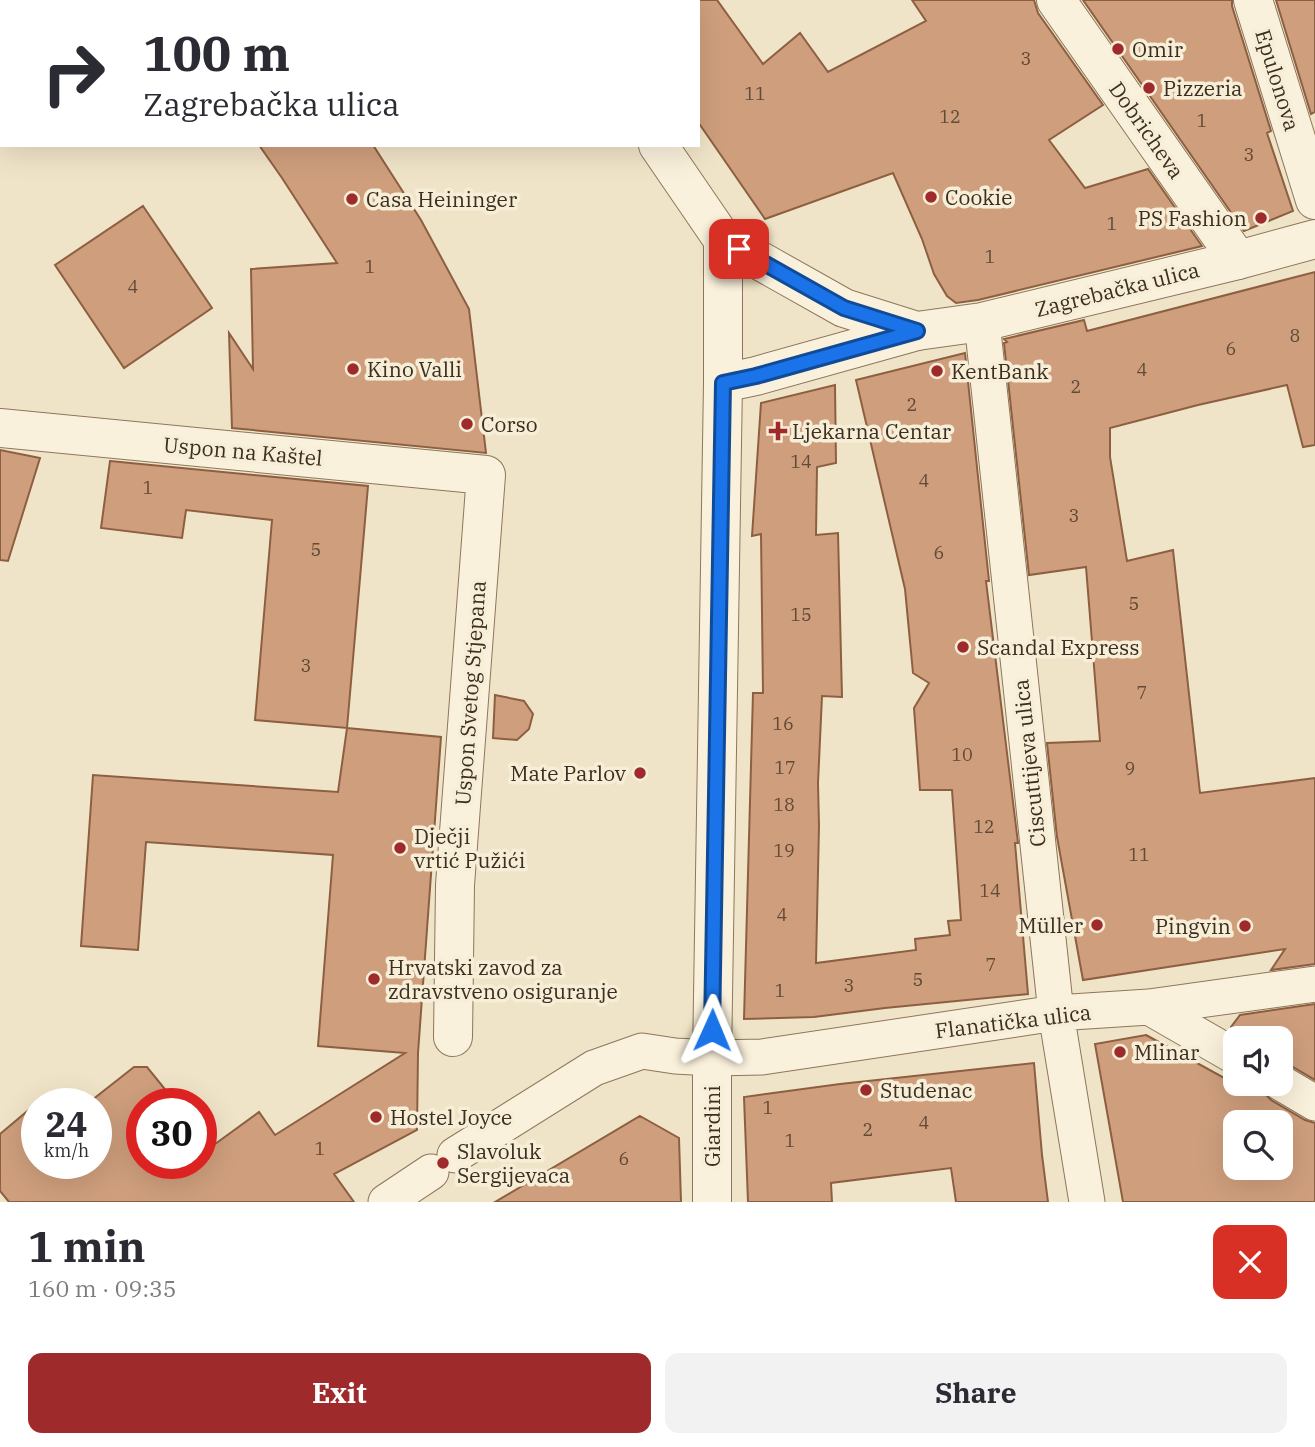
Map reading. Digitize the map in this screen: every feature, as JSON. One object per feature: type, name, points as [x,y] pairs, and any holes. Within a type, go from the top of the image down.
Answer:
[{"type":"street","name":"Dobricheva","points":[[1056,0],[1238,260]]},
{"type":"street","name":"Epulonova","points":[[1253,0],[1315,200]]},
{"type":"street","points":[[659,147],[723,240]]},
{"type":"street","name":"Zagrebačka ulica","points":[[723,383],[917,331],[982,321],[1315,239]]},
{"type":"street","name":"Zagrebačka ulica","points":[[723,240],[844,308],[917,331]]},
{"type":"street","name":"Giardini","points":[[712,1202],[723,240]]},
{"type":"street","name":"Ciscuttijeva ulica","points":[[982,321],[1056,1013],[1087,1202]]},
{"type":"street","name":"Uspon na Kaštel","points":[[0,428],[486,475]]},
{"type":"street","name":"Uspon Svetog Stjepana","points":[[453,1037],[455,886],[486,475]]},
{"type":"street","name":"Flanatička ulica","points":[[386,1202],[594,1068],[642,1051],[712,1058],[762,1057],[1056,1013],[1149,1007],[1315,984]]},
{"type":"street","points":[[1149,1007],[1223,1050]]},
{"type":"street","points":[[1293,1090],[1315,1103]]},
{"type":"building","points":[[700,0],[717,0],[763,64],[800,33],[828,72],[926,21],[912,0],[1034,0],[1038,13],[1103,105],[1049,140],[1085,188],[1148,169],[1202,246],[956,303],[947,296],[934,274],[893,173],[765,219],[700,125]]},
{"type":"building","points":[[1083,0],[1232,0],[1271,131],[1267,133],[1293,211],[1244,231]]},
{"type":"building","points":[[1276,0],[1315,0],[1315,112],[1311,114]]},
{"type":"building","name":"Kino Valli","points":[[260,147],[374,147],[421,220],[469,309],[486,453],[232,428],[229,333],[253,369],[251,269],[337,263]]},
{"type":"building","points":[[143,206],[212,308],[124,368],[55,265]]},
{"type":"building","points":[[1315,272],[1315,445],[1303,447],[1287,385],[1110,428],[1110,457],[1127,561],[1173,550],[1200,793],[1315,778],[1315,964],[1271,970],[1285,949],[1083,980],[1057,837],[1047,743],[1100,741],[1086,567],[1029,575],[1004,343],[1007,342],[1004,339],[1084,320],[1087,331]]},
{"type":"building","points":[[965,353],[989,581],[986,581],[1018,843],[1015,843],[1028,994],[814,1017],[744,1019],[753,693],[763,693],[761,534],[752,536],[761,403],[835,385],[836,463],[817,467],[816,535],[838,533],[842,697],[822,696],[816,963],[916,950],[915,939],[950,935],[948,921],[961,920],[952,790],[920,790],[914,708],[929,683],[913,673],[905,589],[856,380]]},
{"type":"building","points":[[0,450],[40,458],[8,561],[0,560]]},
{"type":"building","points":[[110,461],[368,486],[347,728],[255,720],[272,520],[186,510],[182,538],[101,528]]},
{"type":"building","points":[[495,695],[524,701],[533,714],[529,729],[517,740],[493,738]]},
{"type":"building","points":[[347,728],[441,737],[418,1053],[417,1130],[334,1174],[354,1202],[9,1202],[0,1191],[0,1134],[21,1116],[21,1179],[112,1179],[112,1088],[107,1088],[134,1067],[147,1067],[164,1088],[126,1088],[126,1179],[217,1179],[217,1143],[259,1112],[275,1135],[405,1053],[318,1046],[333,855],[146,842],[138,950],[81,946],[93,775],[338,792]]},
{"type":"building","points":[[1315,1004],[1315,1080],[1293,1067],[1293,1026],[1232,1026],[1240,1015]]},
{"type":"building","points":[[1146,1035],[1223,1077],[1223,1096],[1267,1096],[1288,1110],[1223,1110],[1223,1180],[1293,1180],[1293,1113],[1315,1123],[1315,1202],[1123,1202],[1095,1044]]},
{"type":"building","points":[[1034,1063],[1048,1202],[956,1202],[951,1168],[831,1183],[832,1202],[748,1202],[744,1097]]},
{"type":"building","points":[[640,1116],[679,1138],[681,1202],[495,1202]]},
{"type":"place","name":"Omir","points":[[1118,49]]},
{"type":"place","name":"Pizzeria","points":[[1149,88]]},
{"type":"place","name":"Cookie","points":[[931,197]]},
{"type":"place","name":"Casa Heininger","points":[[352,199]]},
{"type":"place","name":"PS Fashion","points":[[1261,218]]},
{"type":"place","name":"Kino Valli","points":[[353,369]]},
{"type":"place","name":"KentBank","points":[[937,371]]},
{"type":"place","name":"Corso","points":[[467,424]]},
{"type":"place","name":"Ljekarna Centar","points":[[778,431]]},
{"type":"place","name":"Scandal Express","points":[[963,647]]},
{"type":"place","name":"Mate Parlov","points":[[640,773]]},
{"type":"place","name":"Dječji vrtić Pužići","points":[[400,848]]},
{"type":"place","name":"Müller","points":[[1097,925]]},
{"type":"place","name":"Pingvin","points":[[1245,926]]},
{"type":"place","name":"Hrvatski zavod za zdravstveno osiguranje","points":[[374,979]]},
{"type":"place","name":"Mlinar","points":[[1120,1052]]},
{"type":"place","name":"Studenac","points":[[866,1090]]},
{"type":"place","name":"Hostel Joyce","points":[[376,1117]]},
{"type":"place","name":"Slavoluk Sergijevaca","points":[[443,1163]]},
{"type":"route","points":[[712,1030],[723,383],[917,331],[844,308],[739,249]]}]
